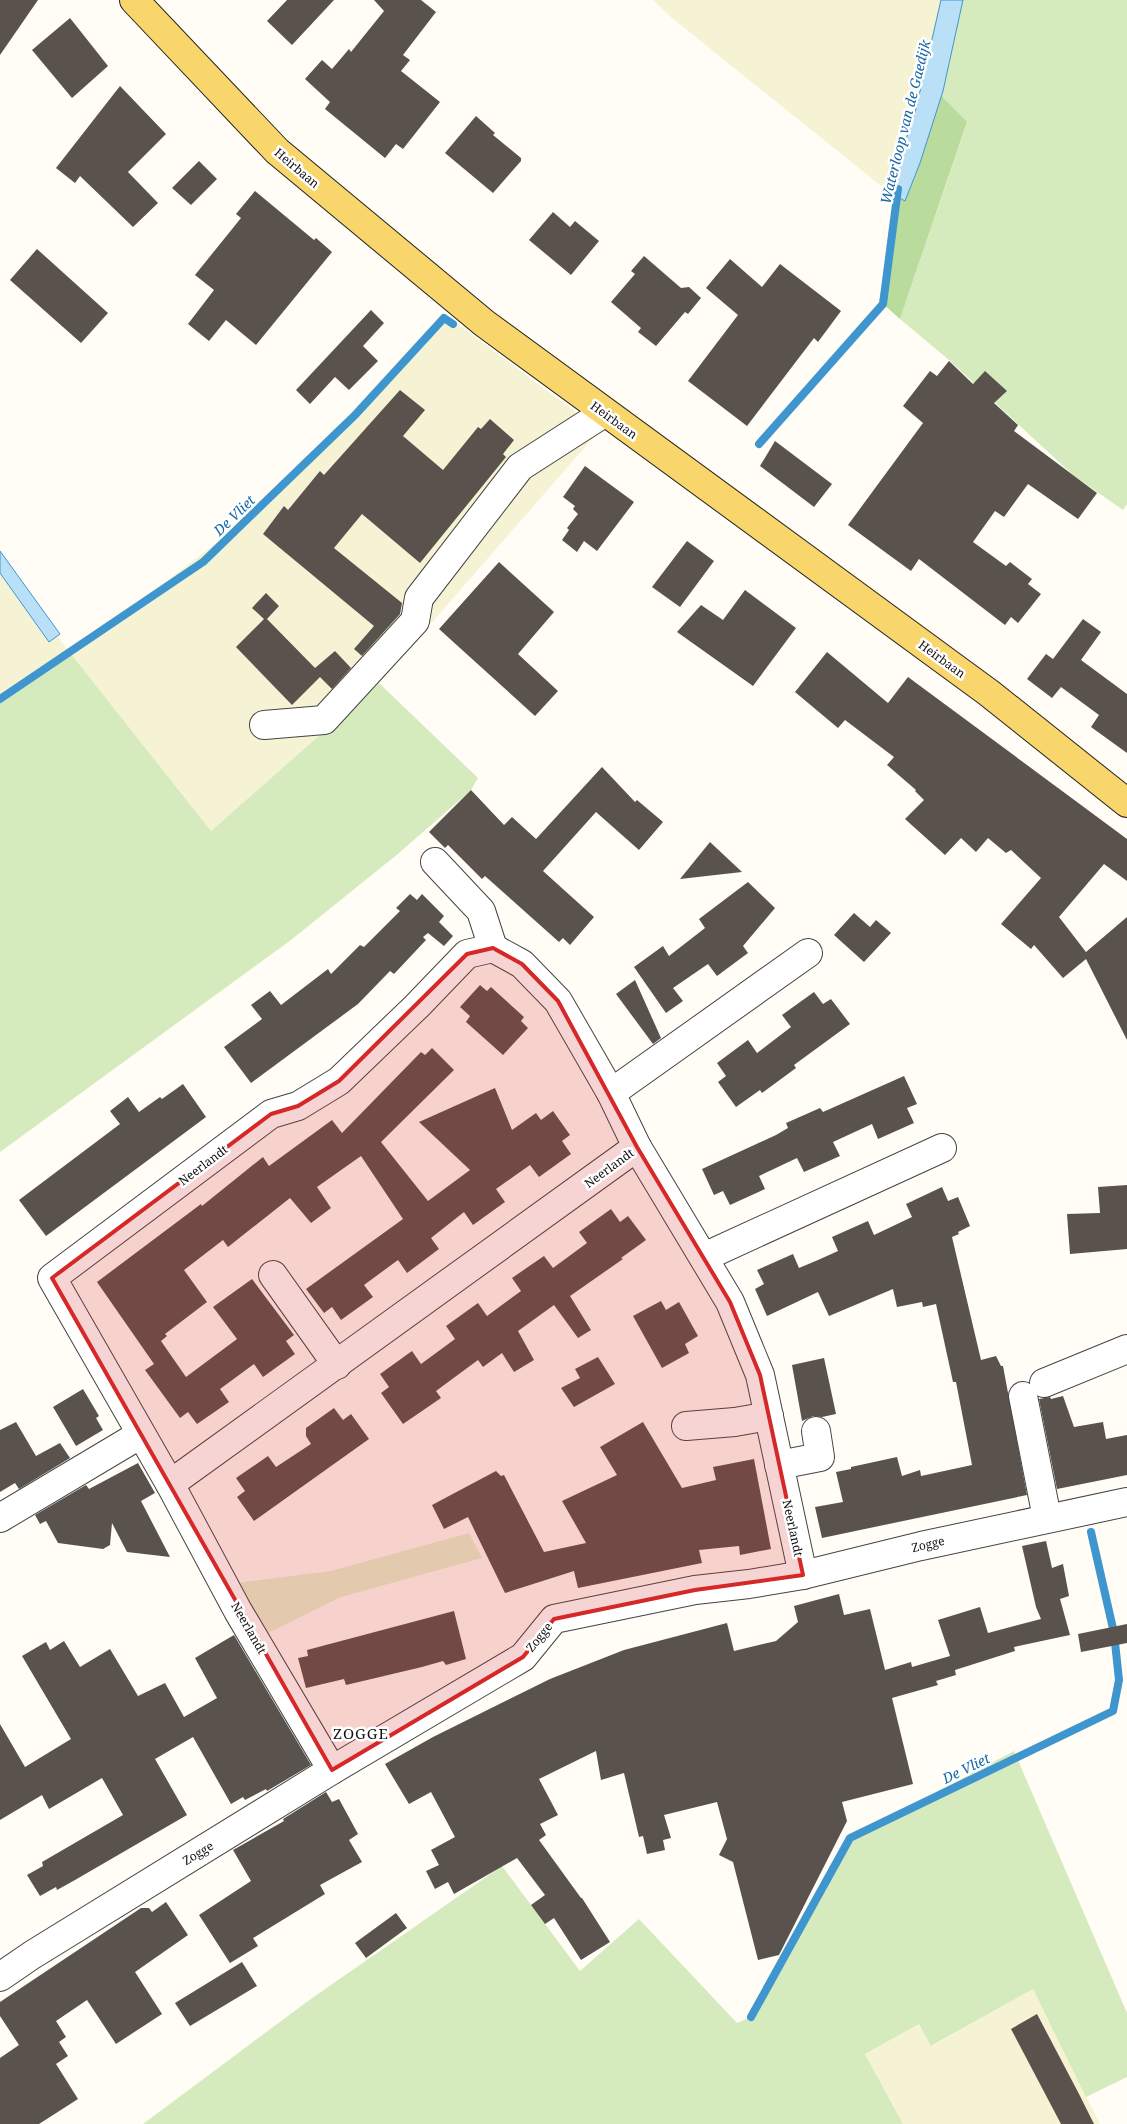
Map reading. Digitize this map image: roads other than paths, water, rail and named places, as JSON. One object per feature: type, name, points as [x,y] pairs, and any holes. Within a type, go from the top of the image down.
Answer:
[{"type":"main road","name":"Heirbaan","points":[[134,0],[277,152],[484,323],[604,413],[990,694],[1127,803]]},
{"type":"street","points":[[264,725],[324,720],[414,621],[419,598],[520,468],[604,413]]},
{"type":"street","points":[[435,862],[480,911],[493,948]]},
{"type":"street","name":"Neerlandt","points":[[332,1770],[238,1611],[170,1484],[52,1278],[271,1114],[298,1106],[339,1081],[417,1006],[467,954],[493,948],[522,964],[558,1001],[611,1093],[638,1147],[730,1302],[760,1375],[803,1575]]},
{"type":"street","points":[[611,1093],[808,954]]},
{"type":"street","name":"Neerlandt","points":[[170,1484],[638,1147]]},
{"type":"street","points":[[704,1257],[942,1148]]},
{"type":"street","points":[[273,1275],[337,1364]]},
{"type":"street","points":[[1047,1518],[1033,1390],[1127,1349]]},
{"type":"street","points":[[686,1426],[735,1422],[769,1416]]},
{"type":"street","points":[[779,1465],[820,1457],[816,1431]]},
{"type":"street","points":[[0,1518],[141,1434]]},
{"type":"street","name":"Zogge","points":[[0,1977],[32,1955],[332,1770],[523,1657],[554,1619],[695,1590],[803,1575],[921,1546],[1127,1502]]},
{"type":"water","points":[[941,0],[963,0],[943,91],[920,163],[905,201],[890,193],[886,187],[898,162],[915,113]]},
{"type":"water","points":[[0,551],[60,634],[49,642],[0,573]]},
{"type":"waterway","name":"Waterloop van de Gaedijk","points":[[759,444],[883,304],[898,189]]},
{"type":"waterway","name":"De Vliet","points":[[0,699],[203,562],[356,414],[444,318],[453,324]]},
{"type":"waterway","name":"De Vliet","points":[[751,2017],[850,1838],[1113,1711],[1119,1680],[1114,1633],[1091,1532]]},
{"type":"district","name":"ZOGGE","points":[[361,1733]]}]
